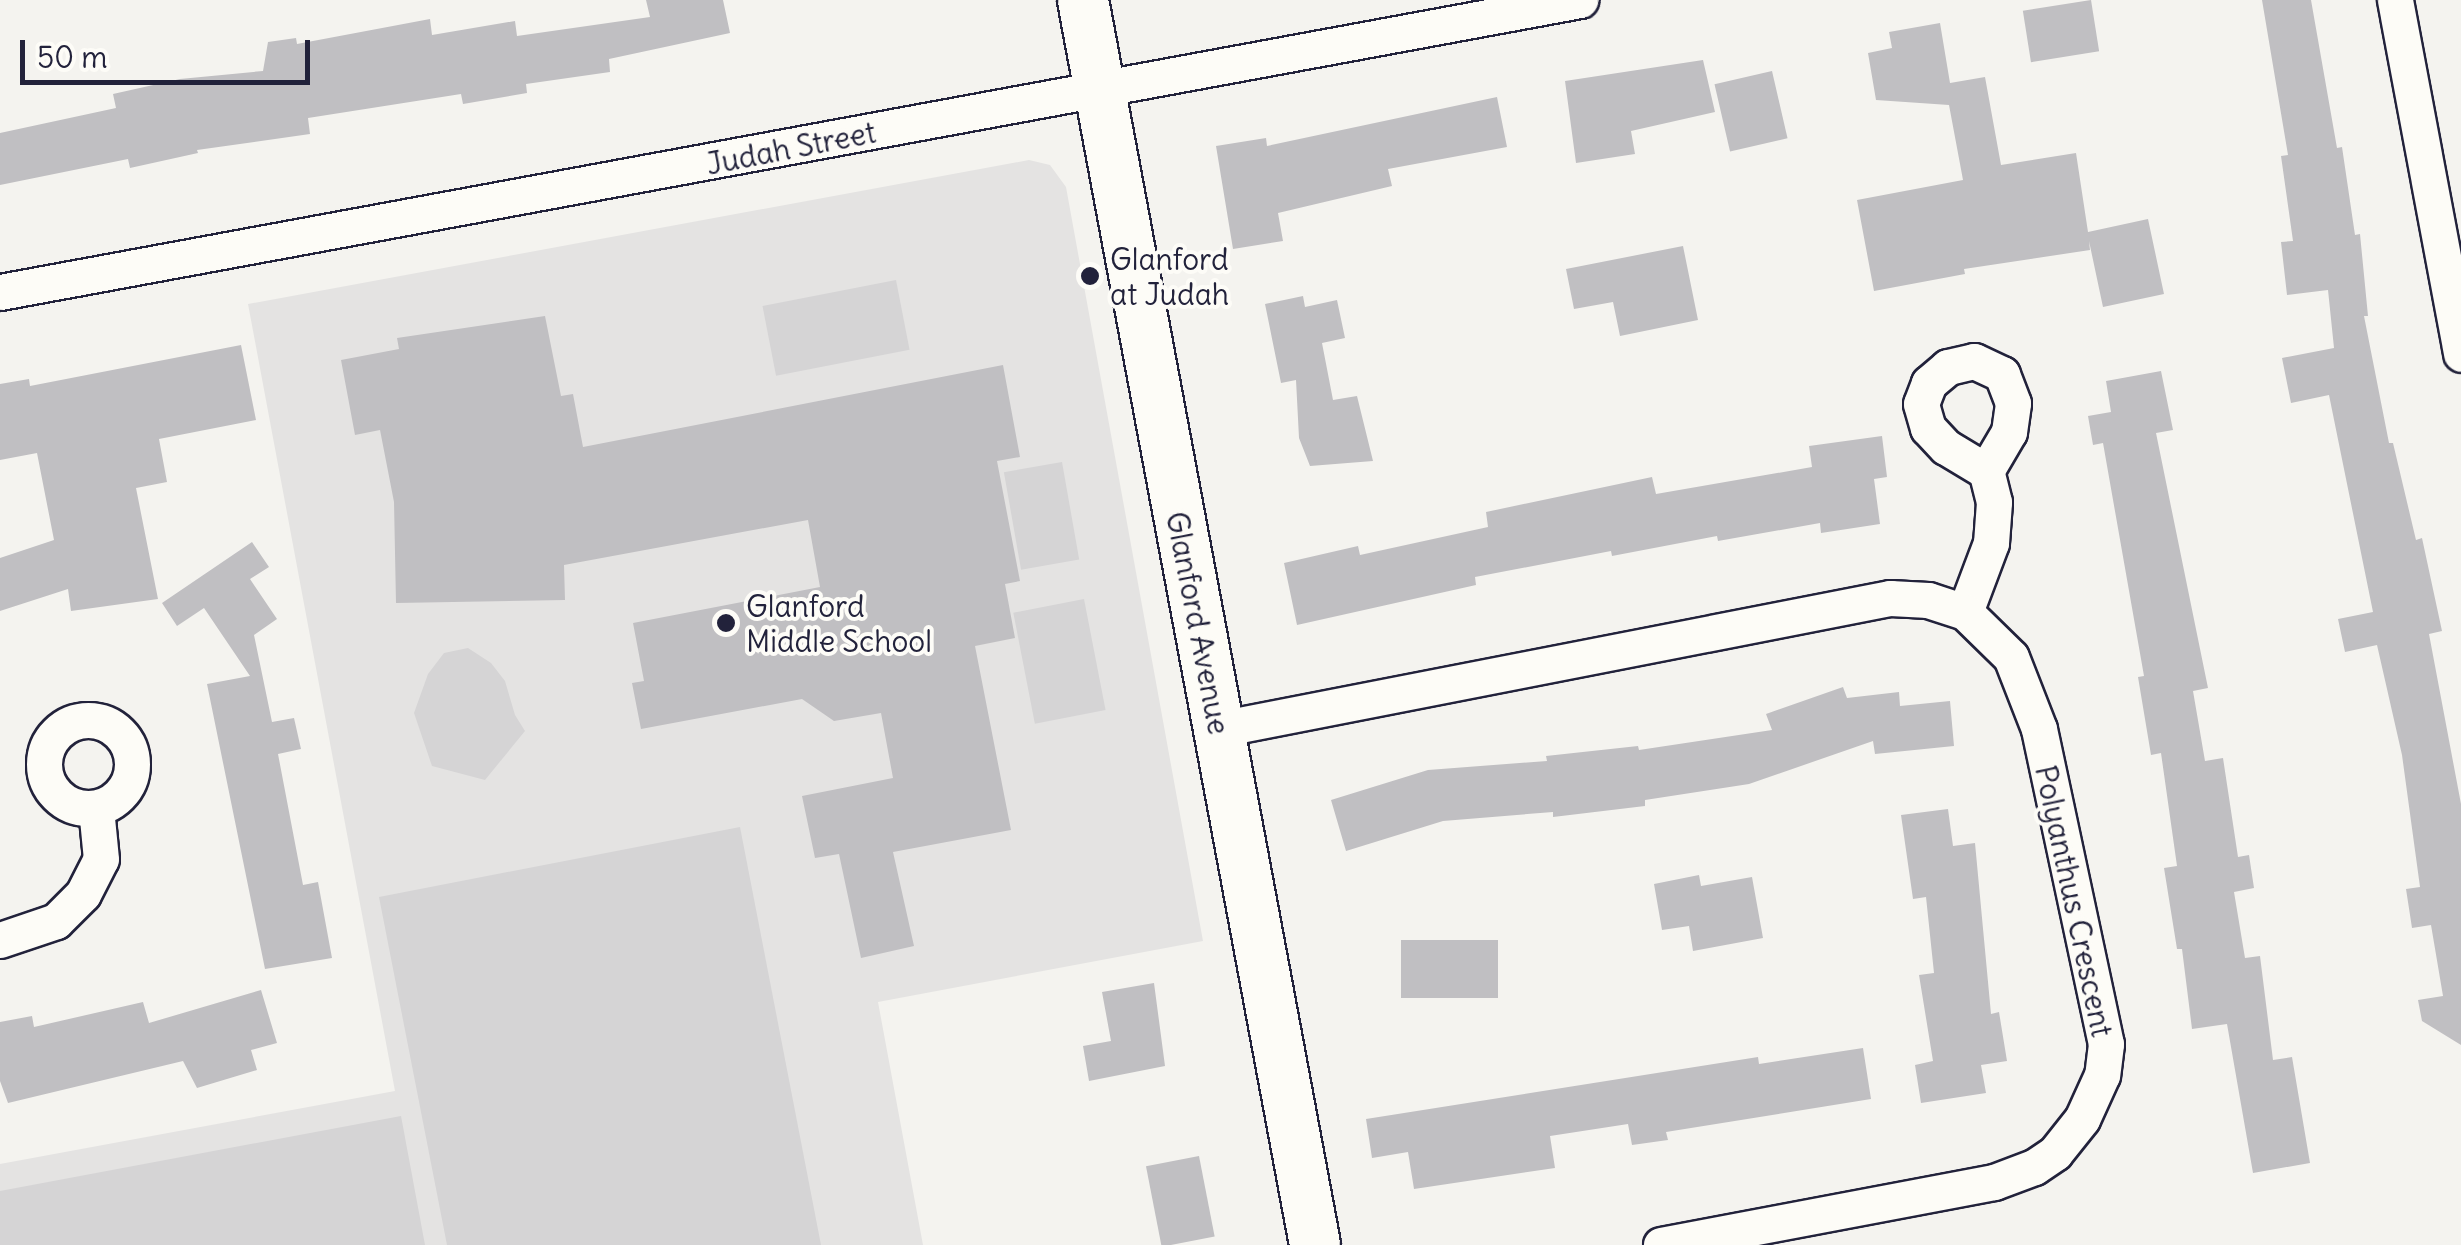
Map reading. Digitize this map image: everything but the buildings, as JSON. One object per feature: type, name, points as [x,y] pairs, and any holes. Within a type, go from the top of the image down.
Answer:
[{"type":"main road","name":"Glanford Avenue","points":[[1083,0],[1316,1245]]},
{"type":"street","name":"Judah Street","points":[[0,292],[1580,0]]},
{"type":"street","points":[[2395,0],[2461,354]]},
{"type":"street","points":[[1965,612],[1991,543],[1994,502],[1986,472]]},
{"type":"street","name":"Polyanthus Crescent","points":[[1219,729],[1890,598],[1928,600],[1965,612],[2012,657],[2039,729],[2106,1044],[2102,1075],[2082,1118],[2055,1153],[2034,1168],[1994,1182],[1661,1245]]},
{"type":"street","points":[[0,940],[56,921],[84,894],[100,859],[96,808]]},
{"type":"shaded area","name":"Glanford Middle School","points":[[1029,160],[1050,165],[1066,187],[1203,941],[878,1002],[923,1245],[0,1245],[0,1164],[395,1091],[248,304]]},
{"type":"shaded area","points":[[896,280],[910,350],[776,376],[762,306]]},
{"type":"shaded area","points":[[1062,462],[1079,559],[1021,570],[1004,472]]},
{"type":"shaded area","points":[[1084,599],[1106,710],[1035,724],[1013,613]]},
{"type":"shaded area","points":[[468,648],[491,663],[505,681],[515,715],[525,731],[485,780],[432,766],[414,713],[428,674],[444,653]]},
{"type":"shaded area","points":[[740,827],[821,1245],[447,1245],[379,897]]},
{"type":"shaded area","points":[[401,1116],[425,1245],[0,1245],[0,1191]]},
{"type":"place","name":"Glanford at Judah","points":[[1090,276]]},
{"type":"place","name":"Glanford Middle School","points":[[726,623]]}]
